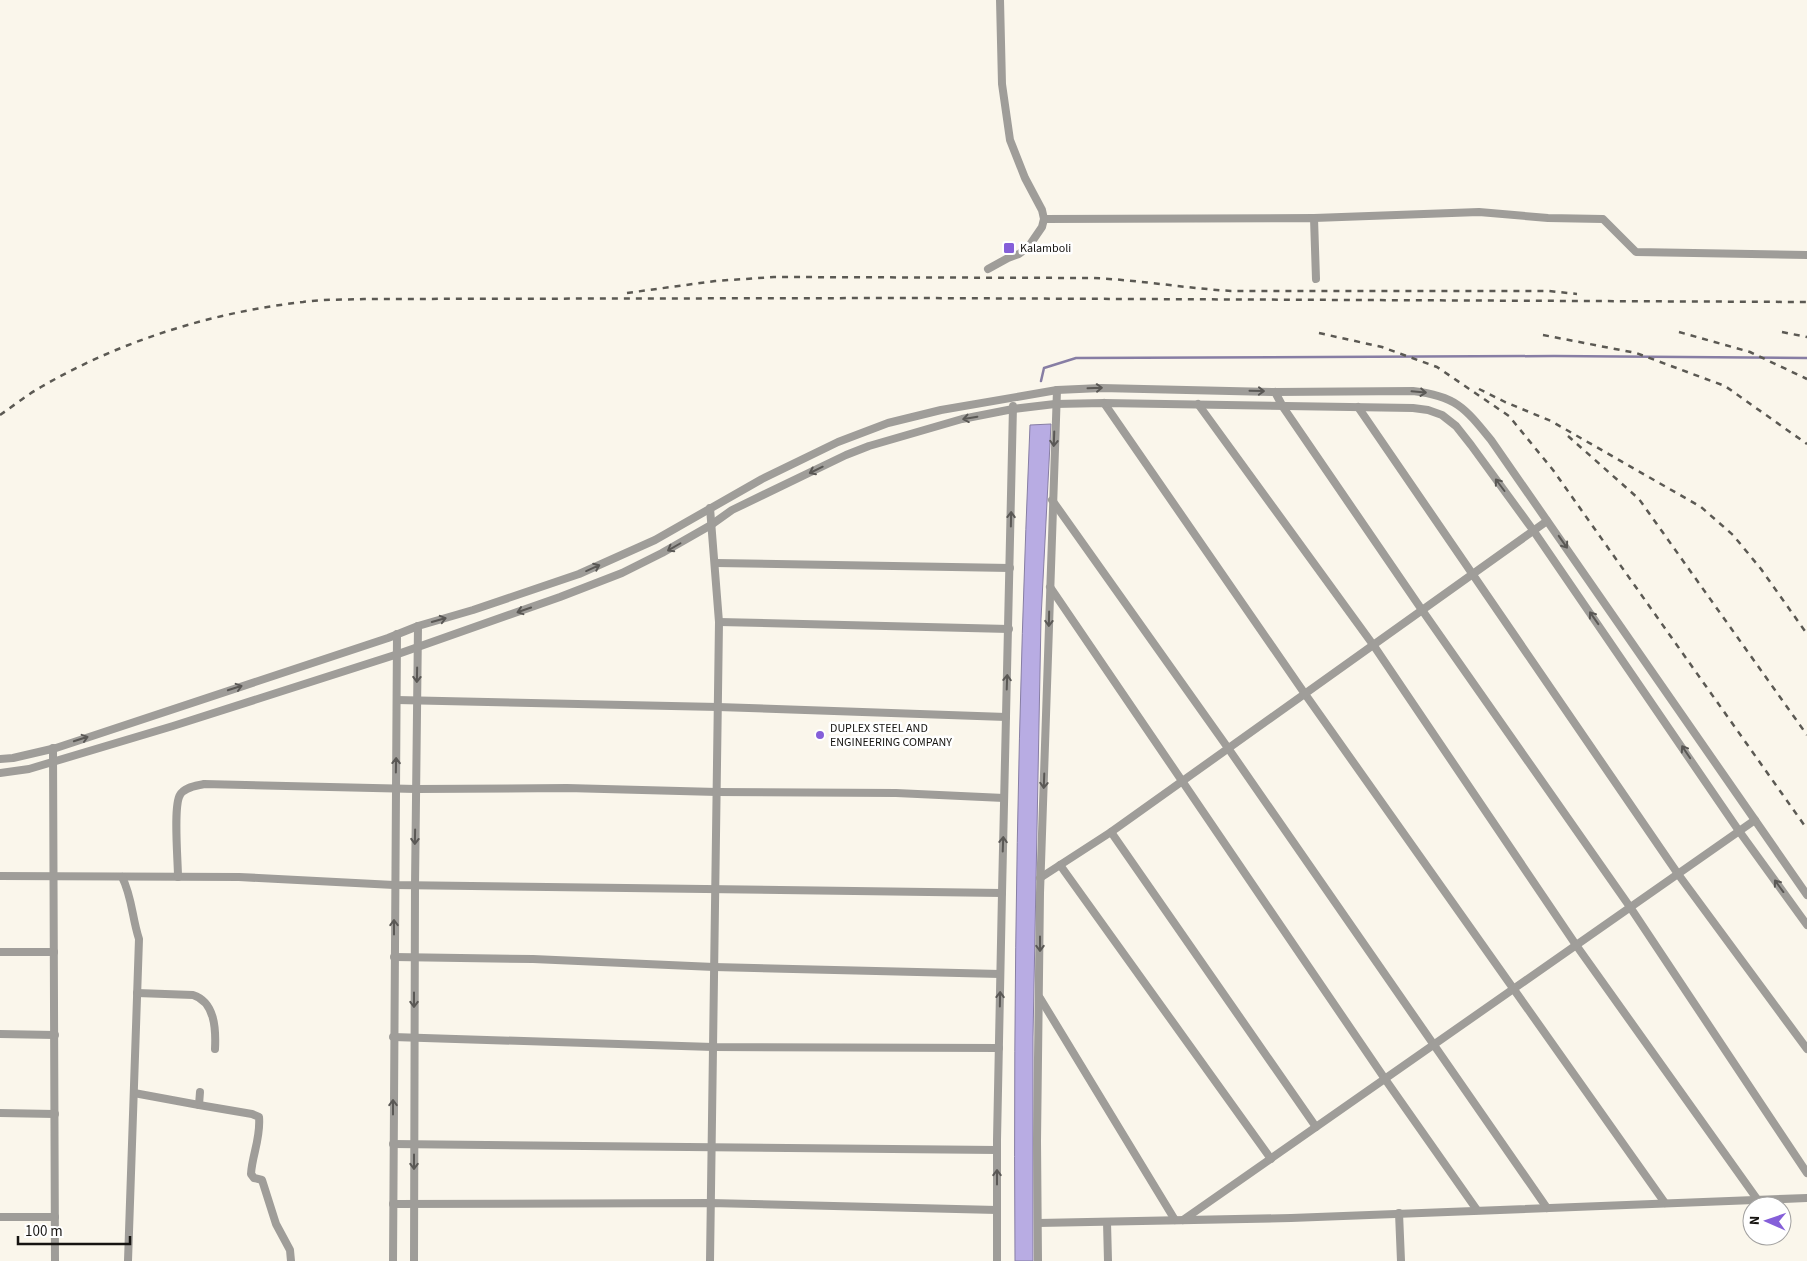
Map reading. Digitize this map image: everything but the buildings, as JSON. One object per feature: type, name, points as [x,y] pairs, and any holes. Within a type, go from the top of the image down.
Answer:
[{"type":"street","points":[[988,269],[1019,254],[1029,246],[1042,227],[1044,220],[1042,210],[1025,178],[1010,140],[1002,84],[1000,0]]},
{"type":"street","points":[[1044,220],[1314,218],[1479,212],[1548,218],[1603,219],[1636,252],[1807,255]]},
{"type":"street","points":[[1314,218],[1316,279]]},
{"type":"street","points":[[0,759],[13,758],[53,748],[579,574],[655,540],[762,479],[838,442],[888,423],[941,410],[1057,390],[1101,388],[1275,392],[1413,391],[1431,393],[1447,398],[1470,414],[1491,440],[1807,895]]},
{"type":"street","points":[[1038,1261],[1040,878],[1055,404],[1057,390]]},
{"type":"street","points":[[1275,392],[1422,610],[1630,907],[1807,1173]]},
{"type":"street","points":[[997,1261],[1000,974],[1015,396]]},
{"type":"street","points":[[1104,402],[1305,694],[1665,1204]]},
{"type":"street","points":[[0,773],[29,769],[173,726],[398,654],[560,597],[622,573],[711,525],[732,510],[846,455],[878,443],[962,419],[1055,404],[1104,402],[1413,408],[1428,410],[1442,415],[1456,426],[1533,530],[1739,831],[1807,925]]},
{"type":"street","points":[[1198,404],[1374,646],[1576,945],[1755,1196]]},
{"type":"street","points":[[1358,407],[1678,874],[1807,1049]]},
{"type":"street","points":[[1052,500],[1228,748],[1547,1208]]},
{"type":"street","points":[[710,508],[716,563],[719,622],[710,1261]]},
{"type":"street","points":[[1040,878],[1111,832],[1547,521]]},
{"type":"street","points":[[716,563],[1010,568]]},
{"type":"street","points":[[1050,587],[1181,782],[1477,1210]]},
{"type":"street","points":[[719,622],[1009,629]]},
{"type":"street","points":[[414,1261],[414,957],[418,626]]},
{"type":"street","points":[[393,1261],[397,634]]},
{"type":"street","points":[[397,700],[718,706],[1006,718]]},
{"type":"street","points":[[53,748],[55,1261]]},
{"type":"street","points":[[178,877],[177,807],[180,795],[186,789],[204,784],[416,790],[567,788],[716,792],[896,793],[1004,798]]},
{"type":"street","points":[[1179,1220],[1271,1159],[1755,820]]},
{"type":"street","points":[[1111,832],[1316,1127]]},
{"type":"street","points":[[1060,865],[1271,1159]]},
{"type":"street","points":[[0,876],[239,877],[415,886],[1002,893]]},
{"type":"street","points":[[122,877],[128,891],[133,920],[139,939],[128,1261]]},
{"type":"street","points":[[0,952],[54,952]]},
{"type":"street","points":[[394,957],[533,959],[714,967],[1000,974]]},
{"type":"street","points":[[137,993],[193,995],[201,998],[206,1003],[214,1019],[216,1027],[215,1048]]},
{"type":"street","points":[[1040,998],[1179,1220]]},
{"type":"street","points":[[0,1034],[55,1035]]},
{"type":"street","points":[[394,1037],[713,1047],[999,1048]]},
{"type":"street","points":[[199,1105],[200,1092]]},
{"type":"street","points":[[134,1093],[252,1114],[259,1118],[259,1134],[250,1174],[254,1178],[262,1180],[276,1224],[290,1250],[291,1261]]},
{"type":"street","points":[[0,1113],[55,1114]]},
{"type":"street","points":[[393,1144],[997,1150]]},
{"type":"street","points":[[1792,1198],[1807,1198]]},
{"type":"street","points":[[1038,1223],[1399,1213],[1742,1200]]},
{"type":"street","points":[[393,1204],[710,1203],[997,1210]]},
{"type":"street","points":[[1399,1213],[1401,1261]]},
{"type":"street","points":[[0,1216],[55,1218]]},
{"type":"street","points":[[1107,1222],[1108,1261]]},
{"type":"shaded area","points":[[1051,424],[1041,619],[1033,1037],[1033,1261],[1015,1261],[1017,843],[1030,425]]},
{"type":"waterway","points":[[1041,381],[1044,368],[1076,358],[1554,356],[1807,358]]},
{"type":"railway","points":[[627,293],[715,281],[774,277],[1093,278],[1231,291],[1549,291],[1577,294]]},
{"type":"railway","points":[[0,415],[36,390],[71,371],[103,356],[168,331],[235,313],[318,300],[908,298],[1807,302]]},
{"type":"railway","points":[[1679,332],[1750,352],[1807,379]]},
{"type":"railway","points":[[1782,332],[1807,337]]},
{"type":"railway","points":[[1319,333],[1382,347],[1437,367],[1509,416],[1553,470],[1807,829]]},
{"type":"railway","points":[[1543,335],[1636,353],[1725,386],[1807,444]]},
{"type":"railway","points":[[1479,389],[1551,421],[1701,507],[1733,535],[1761,569],[1807,634]]},
{"type":"railway","points":[[1568,436],[1639,499],[1807,735]]},
{"type":"place","name":"Kalamboli","points":[[1009,248]]},
{"type":"place","name":"DUPLEX STEEL AND ENGINEERING COMPANY","points":[[820,735]]}]
